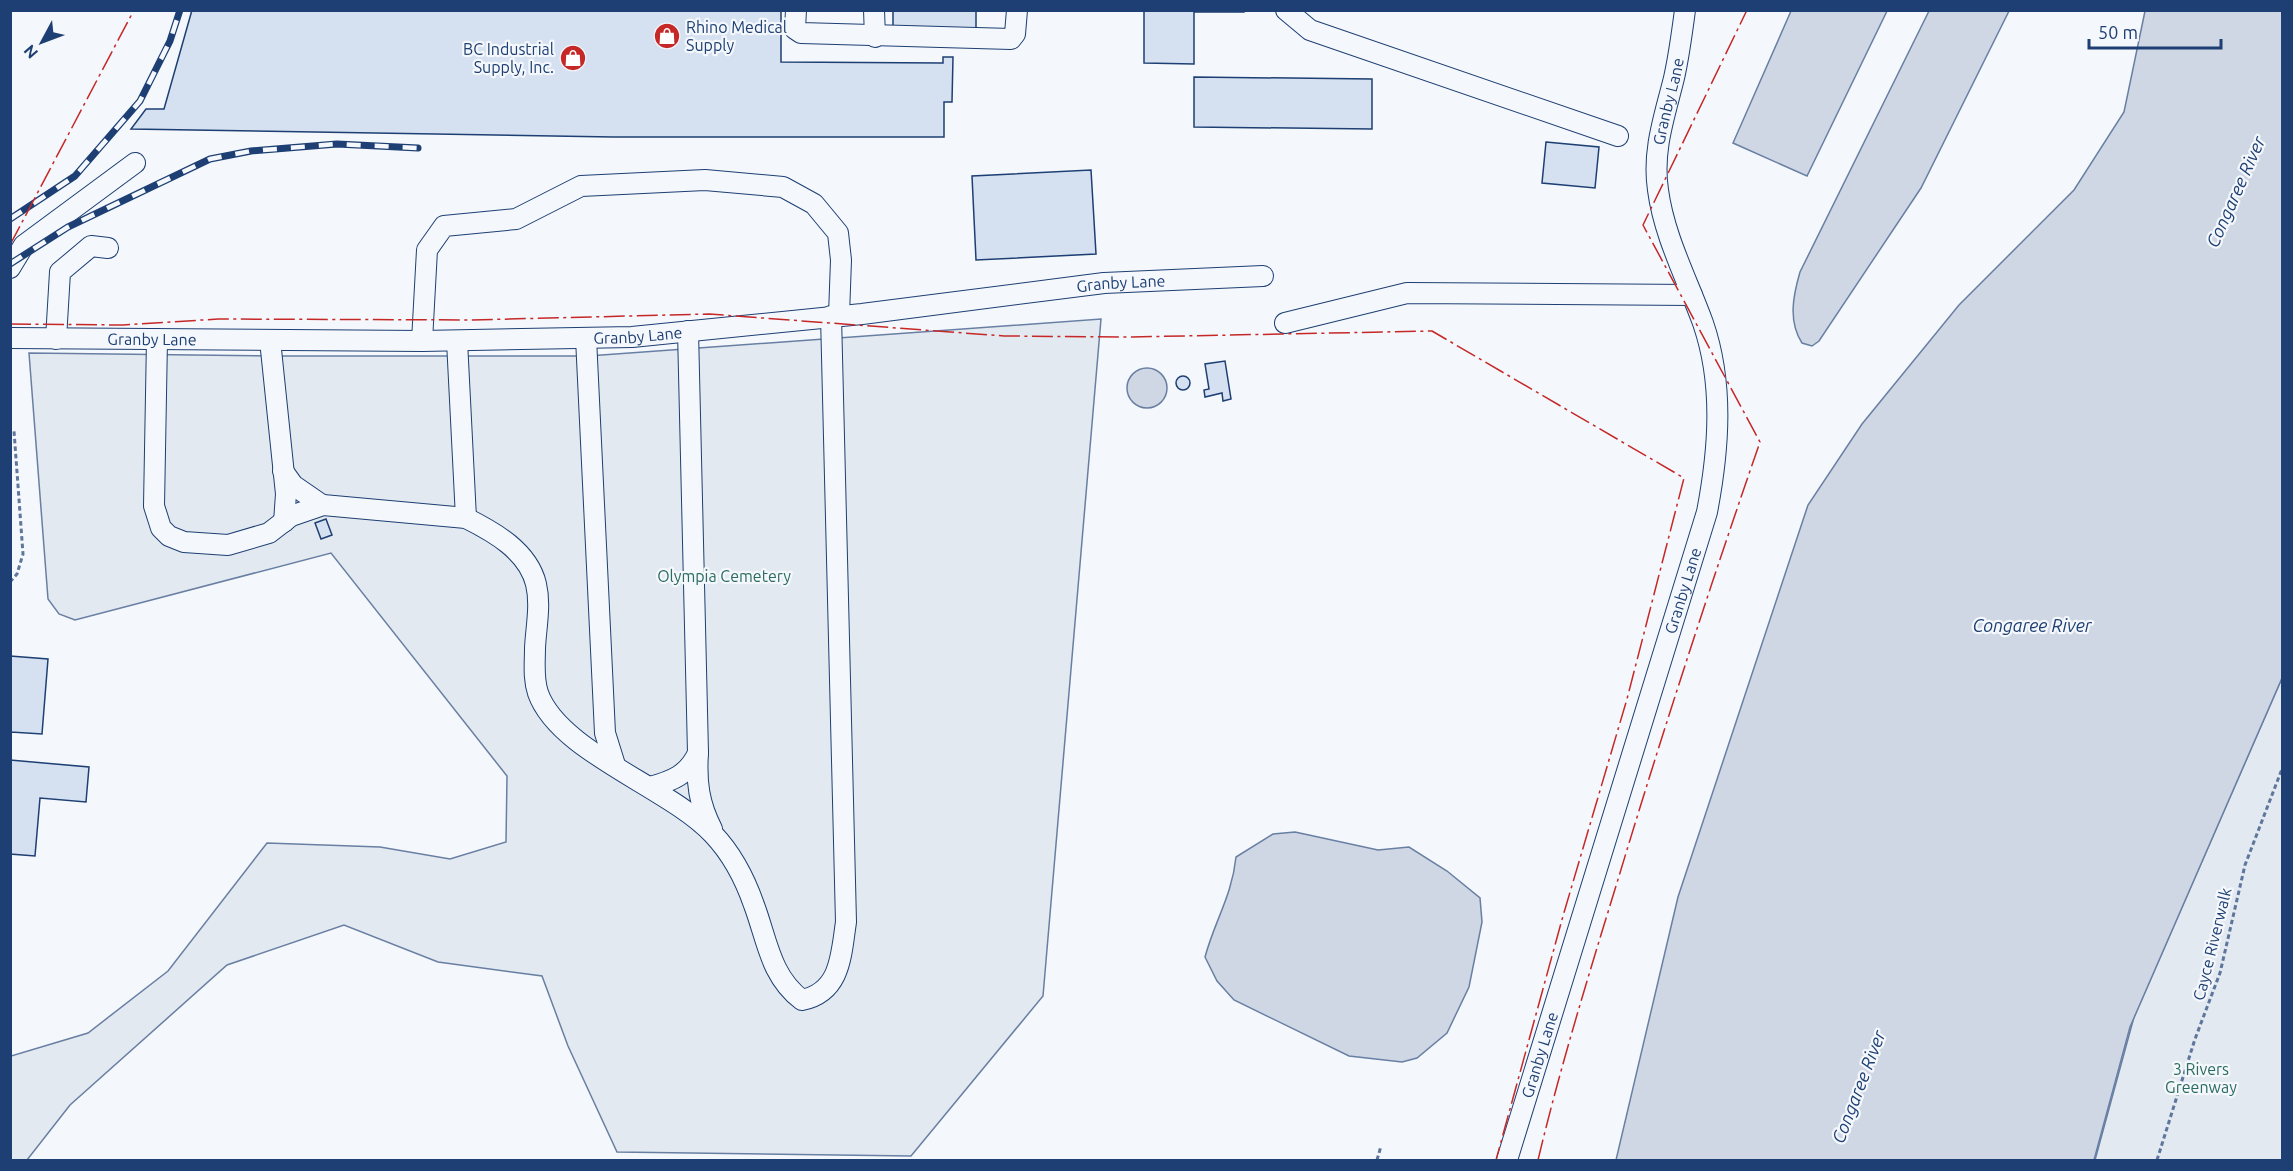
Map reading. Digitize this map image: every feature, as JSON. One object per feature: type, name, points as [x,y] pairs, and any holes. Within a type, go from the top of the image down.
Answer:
[{"type":"street","points":[[796,10],[795,29],[801,33],[875,37],[1011,39],[1016,33],[1017,10]]},
{"type":"street","points":[[874,10],[875,37]]},
{"type":"street","points":[[1286,10],[1310,30],[1618,136]]},
{"type":"street","name":"Granby Lane","points":[[1507,1161],[1707,512],[1715,472],[1718,412],[1712,360],[1703,324],[1664,221],[1658,189],[1656,157],[1686,10]]},
{"type":"street","points":[[10,268],[24,245],[135,163]]},
{"type":"street","points":[[157,339],[154,506],[161,528],[170,536],[184,542],[228,545],[269,533],[291,516],[322,505],[466,518],[486,528],[512,546],[531,569],[537,595],[534,676],[538,694],[562,728],[600,744],[615,765],[702,822],[716,837],[742,876],[778,975],[802,1000],[812,998],[826,987],[839,971],[846,922],[835,316],[840,260],[838,232],[814,204],[783,187],[705,180],[581,186],[516,219],[444,226],[427,250],[422,341]]},
{"type":"street","points":[[56,339],[60,272],[91,246],[108,248]]},
{"type":"street","name":"Granby Lane","points":[[10,338],[422,341],[586,338],[688,331],[835,316],[1104,283],[1263,276]]},
{"type":"street","points":[[1285,323],[1407,293],[1692,295]]},
{"type":"street","points":[[688,331],[698,794],[716,837]]},
{"type":"street","points":[[586,338],[600,744]]},
{"type":"street","points":[[270,340],[286,495],[284,522]]},
{"type":"street","points":[[457,341],[466,518]]},
{"type":"street","points":[[283,471],[293,485],[322,505]]},
{"type":"street","points":[[650,787],[681,776],[692,766],[698,753]]},
{"type":"path","points":[[10,582],[17,574],[23,555],[15,431]]},
{"type":"path","name":"Cayce Riverwalk","points":[[2157,1161],[2195,1039],[2220,973],[2245,865],[2283,769]]},
{"type":"path","points":[[1377,1161],[1381,1146]]},
{"type":"green space","name":"Olympia Cemetery","points":[[1101,319],[1043,996],[911,1156],[617,1152],[568,1046],[542,976],[438,962],[344,925],[227,965],[70,1105],[27,1160],[11,1160],[11,1056],[88,1033],[168,971],[267,843],[380,847],[450,859],[506,842],[507,776],[331,553],[75,620],[59,614],[48,599],[29,353],[588,356]]},
{"type":"green space","name":"3 Rivers Greenway","points":[[2282,678],[2282,1160],[2095,1160],[2134,1017]]},
{"type":"water","points":[[1791,11],[1887,11],[1807,176],[1733,143]]},
{"type":"water","points":[[1929,11],[2009,11],[1921,188],[1819,341],[1812,346],[1802,343],[1793,317],[1795,290],[1800,272]]},
{"type":"water","name":"Congaree River","points":[[2145,11],[2282,11],[2282,678],[2130,1027],[2094,1160],[1616,1160],[1678,897],[1808,505],[1862,424],[1959,305],[2074,190],[2124,112]]},
{"type":"water","points":[[1147,368],[1161,374],[1167,388],[1161,402],[1147,408],[1133,402],[1127,388],[1133,374]]},
{"type":"water","points":[[1295,832],[1378,850],[1409,847],[1447,871],[1480,898],[1482,922],[1469,987],[1447,1033],[1417,1058],[1402,1062],[1349,1056],[1234,1000],[1217,981],[1205,957],[1231,884],[1236,857],[1273,834]]},
{"type":"building","points":[[192,10],[781,10],[781,62],[943,63],[943,57],[953,57],[952,102],[944,102],[944,137],[613,137],[131,129],[146,109],[164,109]]},
{"type":"building","points":[[893,10],[976,10],[976,28],[893,28]]},
{"type":"building","points":[[1144,10],[1244,10],[1244,12],[1194,12],[1194,64],[1144,63]]},
{"type":"building","points":[[1194,77],[1372,79],[1372,129],[1194,127]]},
{"type":"building","points":[[1546,142],[1599,147],[1595,188],[1542,183]]},
{"type":"building","points":[[1091,170],[1096,254],[976,260],[972,176]]},
{"type":"building","points":[[1225,361],[1231,399],[1223,401],[1222,393],[1205,397],[1204,390],[1209,389],[1205,364]]},
{"type":"building","points":[[1180,376],[1186,376],[1190,383],[1186,390],[1180,390],[1176,386],[1176,380]]},
{"type":"building","points":[[326,519],[332,535],[321,539],[315,523]]},
{"type":"building","points":[[10,656],[48,659],[42,734],[11,732],[10,744]]},
{"type":"building","points":[[10,760],[89,767],[86,802],[40,798],[35,856],[10,854]]},
{"type":"railway","points":[[10,219],[75,176],[140,101],[170,41],[180,10]]},
{"type":"railway","points":[[10,264],[68,227],[210,159],[251,151],[337,144],[418,148]]},
{"type":"power","points":[[10,245],[134,10]]},
{"type":"power","points":[[1538,1160],[1575,1023],[1633,830],[1722,552],[1760,442],[1643,225],[1747,10]]},
{"type":"power","points":[[10,324],[123,325],[218,319],[471,320],[709,314],[1004,336],[1132,337],[1432,331],[1684,478],[1627,699],[1563,916],[1496,1160]]},
{"type":"place","name":"Rhino Medical Supply","points":[[667,36]]},
{"type":"place","name":"BC Industrial Supply, Inc.","points":[[573,58]]}]
